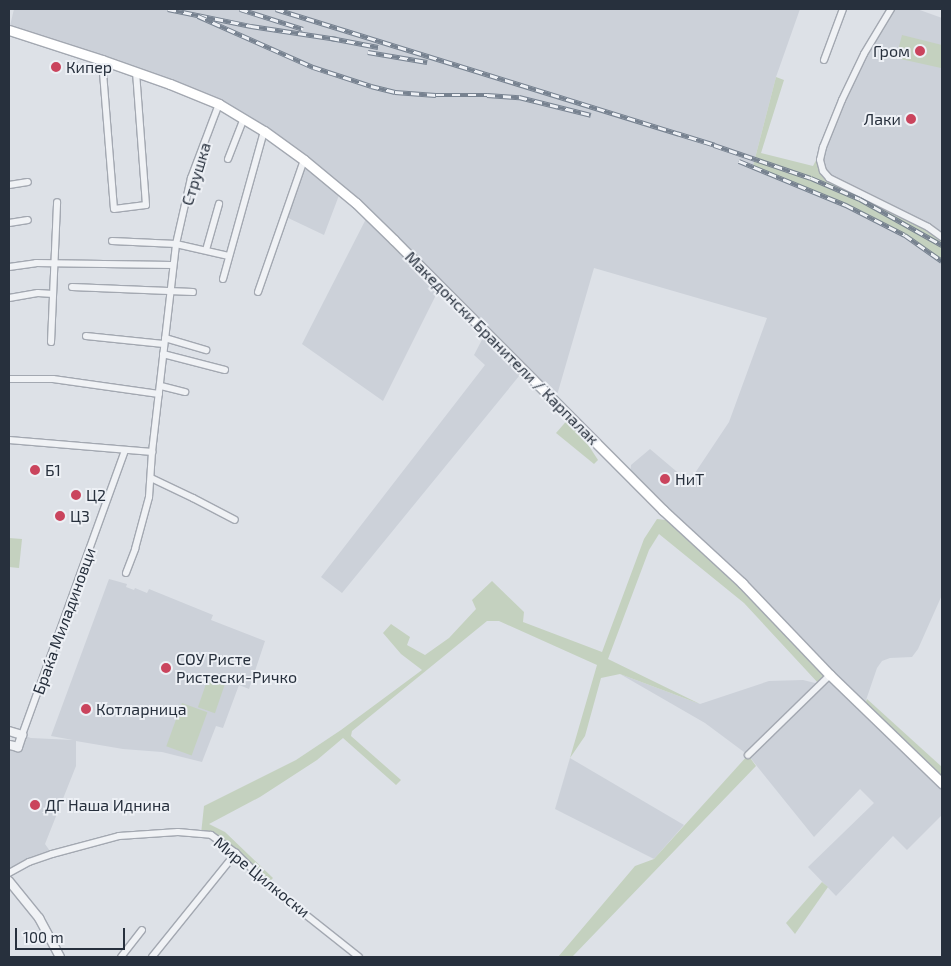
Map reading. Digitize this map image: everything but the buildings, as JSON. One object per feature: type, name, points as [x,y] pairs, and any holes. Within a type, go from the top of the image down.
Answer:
[{"type":"main road","name":"Македонски Бранители / Карпалак","points":[[9,30],[102,60],[219,104],[264,131],[304,160],[356,203],[394,240],[663,510],[742,583],[830,675],[942,783]]},
{"type":"street","points":[[824,60],[843,9]]},
{"type":"street","points":[[891,9],[864,54],[846,92],[823,146],[820,160],[823,171],[829,178],[928,227],[942,237]]},
{"type":"street","points":[[102,60],[114,209],[146,206],[136,73]]},
{"type":"street","name":"Струшка","points":[[126,573],[150,497],[152,452],[161,386],[172,265],[176,244],[191,178],[219,104]]},
{"type":"street","name":"Струшка","points":[[228,159],[244,118]]},
{"type":"street","points":[[223,279],[264,131]]},
{"type":"street","points":[[258,292],[304,160]]},
{"type":"street","points":[[9,185],[28,182]]},
{"type":"street","points":[[51,342],[56,202]]},
{"type":"street","name":"Струшка","points":[[206,250],[219,204]]},
{"type":"street","points":[[9,223],[28,220]]},
{"type":"street","points":[[112,241],[176,244],[230,256]]},
{"type":"street","points":[[9,267],[36,262],[172,265]]},
{"type":"street","points":[[72,287],[193,292]]},
{"type":"street","points":[[9,298],[38,293],[53,294]]},
{"type":"street","points":[[86,336],[164,341],[206,350]]},
{"type":"street","points":[[163,354],[224,370]]},
{"type":"street","points":[[9,379],[53,379],[159,394]]},
{"type":"street","points":[[161,386],[185,392]]},
{"type":"street","points":[[9,440],[152,452]]},
{"type":"street","name":"Браќа Миладиновци","points":[[22,735],[125,450]]},
{"type":"street","points":[[151,478],[235,520]]},
{"type":"street","points":[[748,755],[830,675]]},
{"type":"street","points":[[9,732],[22,735],[18,747],[9,745]]},
{"type":"street","name":"Мире Цилкоски","points":[[9,873],[29,862],[52,854],[119,836],[178,832],[211,835],[236,853],[267,884],[359,957]]},
{"type":"street","points":[[152,957],[236,853]]},
{"type":"street","points":[[9,881],[39,918],[60,957]]},
{"type":"street","points":[[121,957],[142,930]]},
{"type":"shaded area","points":[[14,9],[800,9],[776,77],[753,166],[846,205],[905,235],[942,261],[942,595],[918,649],[912,657],[890,658],[882,661],[877,668],[864,706],[940,780],[942,777],[942,815],[907,850],[893,836],[836,896],[808,867],[874,803],[860,789],[814,837],[748,755],[705,723],[620,674],[700,704],[769,681],[803,680],[819,684],[830,675],[630,477],[631,465],[650,449],[689,482],[729,422],[767,318],[594,268],[555,402],[524,370],[342,593],[321,577],[485,365],[474,355],[486,332],[440,287],[383,401],[302,344],[368,215],[341,190],[324,235],[284,216],[304,160],[219,104],[9,30]]},
{"type":"shaded area","points":[[891,9],[917,9],[942,18],[942,237],[823,171],[823,147],[842,100]]},
{"type":"shaded area","name":"СОУ Ристе Ристески-Ричко","points":[[109,579],[127,584],[126,587],[134,590],[135,588],[147,593],[149,589],[213,615],[211,620],[265,641],[249,689],[239,685],[223,728],[216,726],[202,762],[162,752],[123,749],[76,741],[76,766],[45,844],[52,854],[9,873],[9,745],[18,747],[22,735],[31,738],[73,740],[51,736]]},
{"type":"shaded area","points":[[570,758],[684,825],[654,859],[555,809]]},
{"type":"green space","name":"Гром","points":[[902,35],[942,45],[941,68],[896,58]]},
{"type":"green space","points":[[776,77],[784,80],[761,153],[813,166],[823,147],[823,171],[942,237],[942,261],[905,235],[846,205],[753,166]]},
{"type":"green space","points":[[570,417],[598,460],[594,464],[556,433]]},
{"type":"green space","points":[[657,519],[674,521],[830,675],[819,684],[744,603],[659,534],[649,550],[608,659],[700,704],[620,674],[601,678],[585,736],[570,758],[597,665],[499,621],[487,621],[352,731],[351,736],[401,780],[396,785],[343,738],[317,760],[260,797],[209,824],[225,832],[273,878],[267,884],[211,835],[201,834],[204,806],[296,760],[341,730],[422,670],[401,654],[383,633],[391,624],[410,637],[407,645],[425,655],[449,638],[476,609],[472,600],[492,581],[524,612],[523,622],[602,652],[644,539]]},
{"type":"green space","points":[[9,538],[22,539],[19,568],[9,567]]},
{"type":"green space","points":[[208,678],[225,684],[215,713],[198,707]]},
{"type":"green space","points":[[867,699],[942,767],[942,777],[940,780],[864,706]]},
{"type":"green space","points":[[182,703],[207,712],[192,755],[166,746]]},
{"type":"green space","points":[[748,755],[756,766],[572,957],[558,957],[635,866],[654,859]]},
{"type":"green space","points":[[822,882],[828,887],[795,934],[786,923]]},
{"type":"railway","points":[[168,9],[251,26],[337,39]]},
{"type":"railway","points":[[240,9],[303,29]]},
{"type":"railway","points":[[276,9],[714,145],[811,178],[860,199],[942,245]]},
{"type":"railway","points":[[198,16],[313,67],[371,86],[395,92],[519,97],[591,115]]},
{"type":"railway","points":[[331,38],[378,47]]},
{"type":"railway","points":[[368,52],[427,62]]},
{"type":"railway","points":[[739,161],[846,205],[905,235],[942,261]]},
{"type":"place","name":"Гром","points":[[920,51]]},
{"type":"place","name":"Кипер","points":[[56,67]]},
{"type":"place","name":"Лаки","points":[[911,119]]},
{"type":"place","name":"Б1","points":[[35,470]]},
{"type":"place","name":"НиТ","points":[[665,479]]},
{"type":"place","name":"Ц2","points":[[76,495]]},
{"type":"place","name":"Ц3","points":[[60,516]]},
{"type":"place","name":"СОУ Ристе Ристески-Ричко","points":[[166,668]]},
{"type":"place","name":"Котларница","points":[[86,709]]},
{"type":"place","name":"ДГ Наша Иднина","points":[[35,805]]}]
